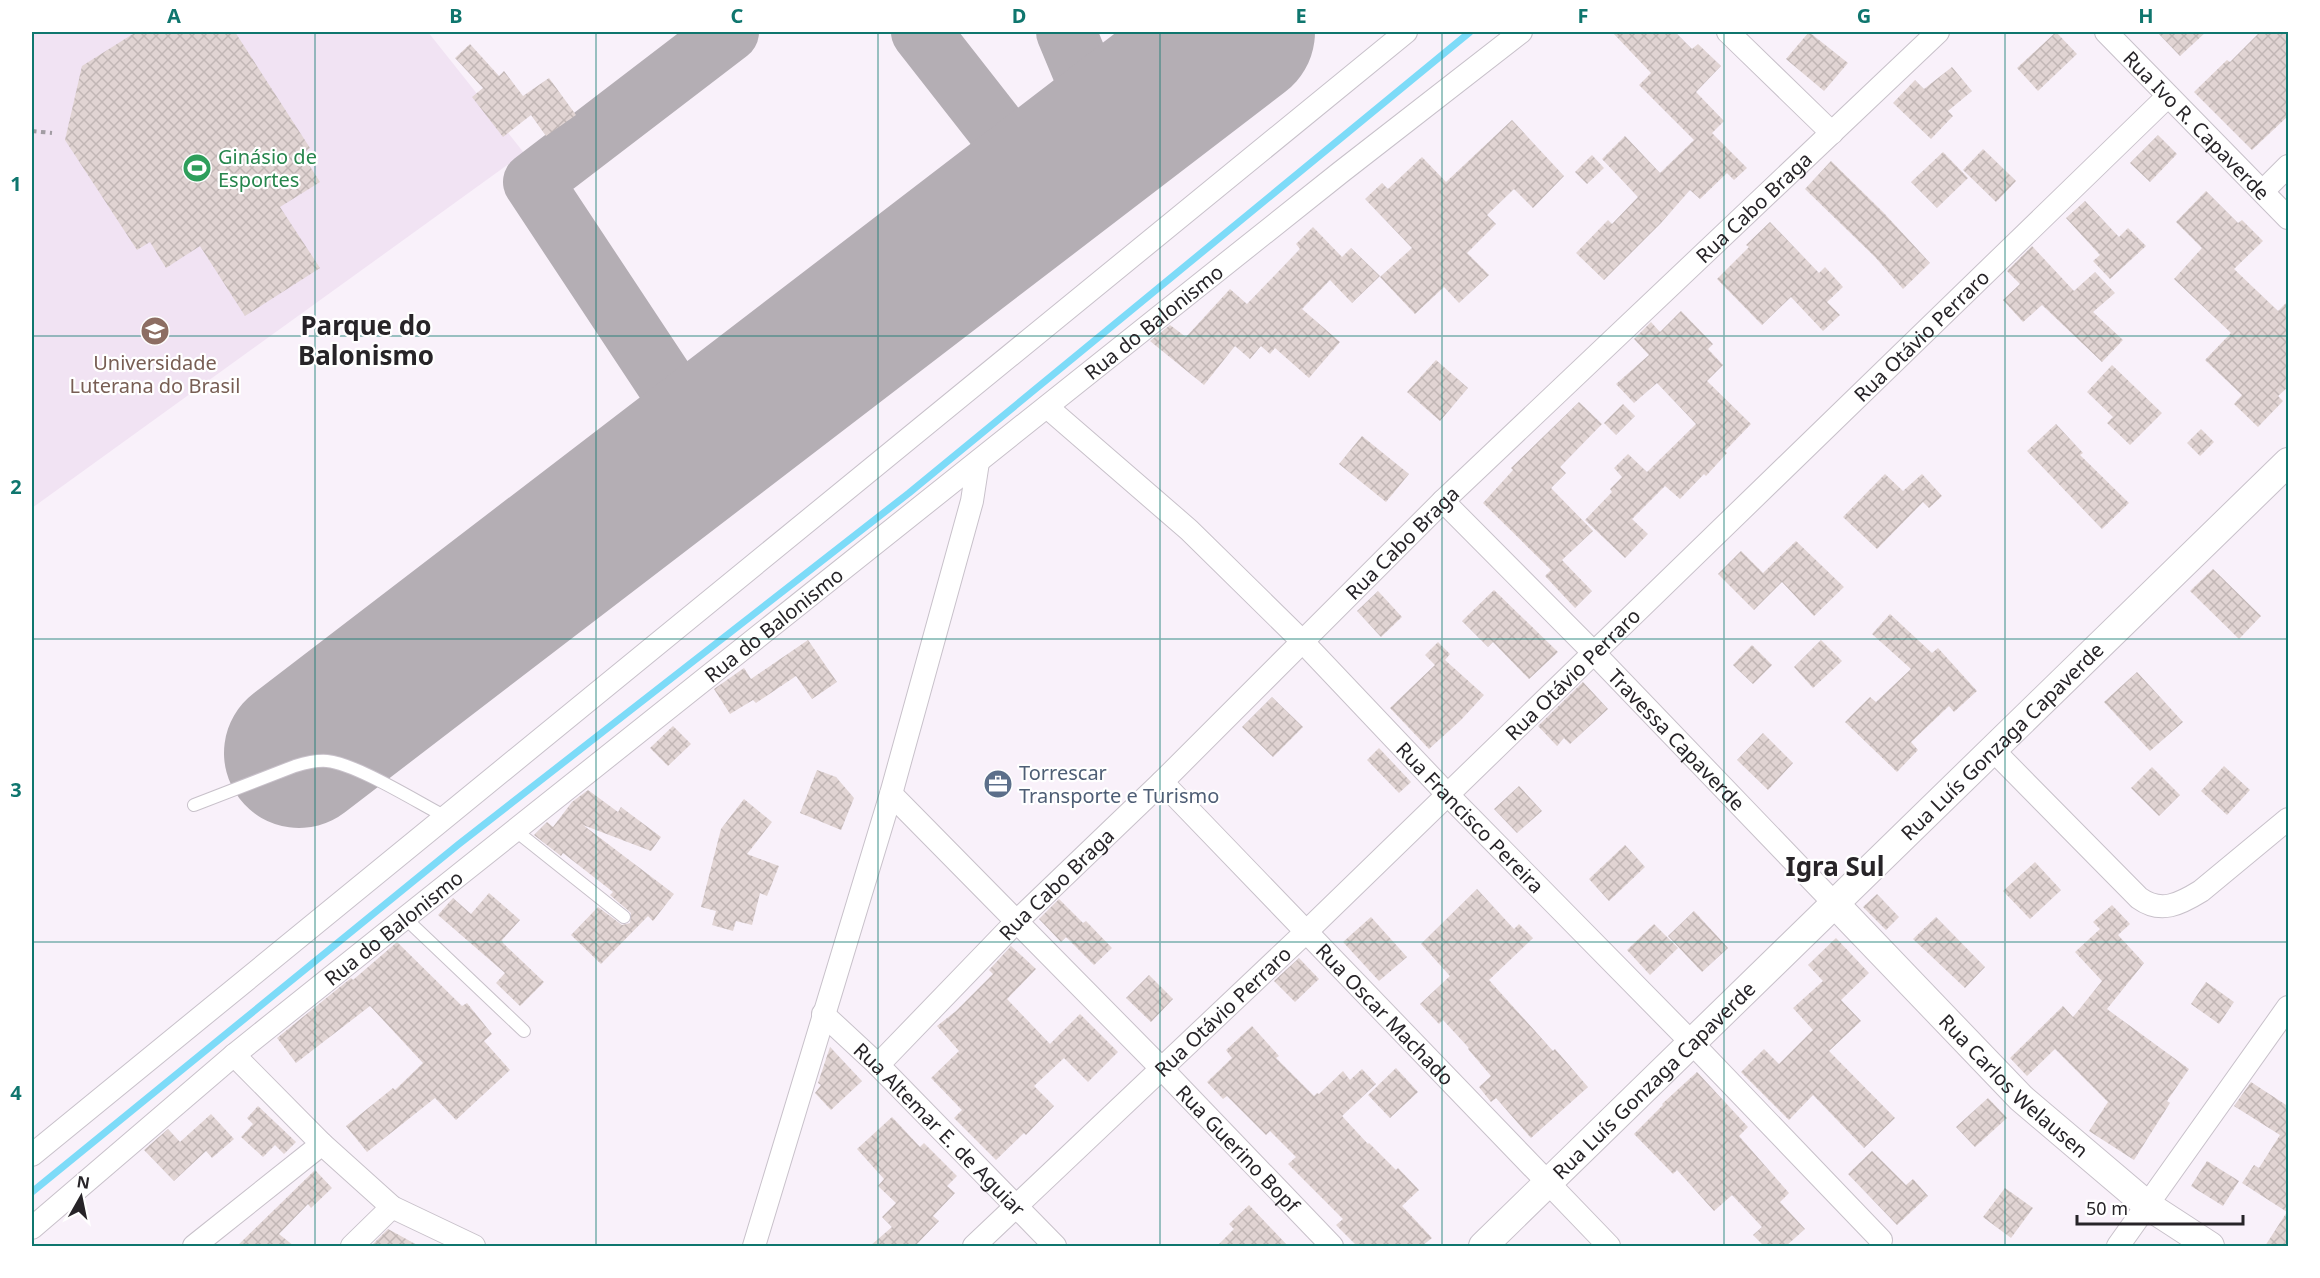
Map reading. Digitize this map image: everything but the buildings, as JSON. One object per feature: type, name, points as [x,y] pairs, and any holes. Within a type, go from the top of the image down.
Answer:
[{"type":"street","points":[[32,1155],[1406,32]]},
{"type":"street","name":"Rua do Balonismo","points":[[32,1228],[234,1055],[1341,172],[1521,32]]},
{"type":"street","points":[[1728,32],[1832,133]]},
{"type":"street","name":"Rua Cabo Braga","points":[[878,1065],[1017,921],[1162,782],[1443,501],[1938,32]]},
{"type":"street","name":"Rua Ivo R. Capaverde","points":[[2106,32],[2289,218]]},
{"type":"street","name":"Rua Otávio Perraro","points":[[974,1246],[1163,1070],[2168,96]]},
{"type":"street","points":[[2263,191],[2289,166]]},
{"type":"street","name":"Rua Francisco Pereira","points":[[1047,407],[1189,530],[1302,641],[1447,794],[1692,1043],[1881,1240]]},
{"type":"street","points":[[754,1246],[891,794],[972,501],[978,462]]},
{"type":"street","name":"Rua Luís Gonzaga Capaverde","points":[[1483,1246],[2289,462]]},
{"type":"street","name":"Travessa Capaverde","points":[[1443,501],[1593,652],[1834,904]]},
{"type":"street","points":[[1992,749],[2148,905],[2168,907],[2201,891],[2289,819]]},
{"type":"street","name":"Rua Oscar Machado","points":[[1162,782],[1609,1246]]},
{"type":"street","name":"Rua Guerino Bopf","points":[[891,794],[1163,1070],[1332,1246]]},
{"type":"street","name":"Rua Carlos Welausen","points":[[1834,904],[2021,1098],[2147,1205],[2210,1246]]},
{"type":"street","points":[[2118,1246],[2289,1007]]},
{"type":"street","name":"Rua Altemar E. de Aguiar","points":[[823,1014],[878,1065],[1055,1246]]},
{"type":"street","points":[[234,1055],[322,1144],[392,1207],[474,1246]]},
{"type":"street","points":[[194,1246],[322,1144]]},
{"type":"street","points":[[352,1246],[392,1207]]},
{"type":"lane","points":[[194,805],[295,766],[328,761],[350,767],[446,817]]},
{"type":"lane","points":[[516,831],[624,917]]},
{"type":"lane","points":[[405,918],[524,1031]]},
{"type":"path","points":[[32,130],[52,133]]},
{"type":"shaded area","name":"Universidade Luterana do Brasil","points":[[32,32],[428,32],[524,153],[32,508]]},
{"type":"waterway","points":[[32,1192],[459,844],[909,493],[1470,32]]},
{"type":"taxiway","points":[[705,442],[533,182],[729,32]]},
{"type":"taxiway","points":[[921,32],[1040,184]]},
{"type":"taxiway","points":[[1066,32],[1108,133]]},
{"type":"runway","points":[[299,753],[1240,32]]},
{"type":"place","name":"Ginásio de Esportes","points":[[197,168]]},
{"type":"place","name":"Universidade Luterana do Brasil","points":[[155,331]]},
{"type":"place","name":"Torrescar Transporte e Turismo","points":[[998,784]]},
{"type":"district","name":"Parque do Balonismo","points":[[366,340]]},
{"type":"district","name":"Igra Sul","points":[[1835,866]]}]
